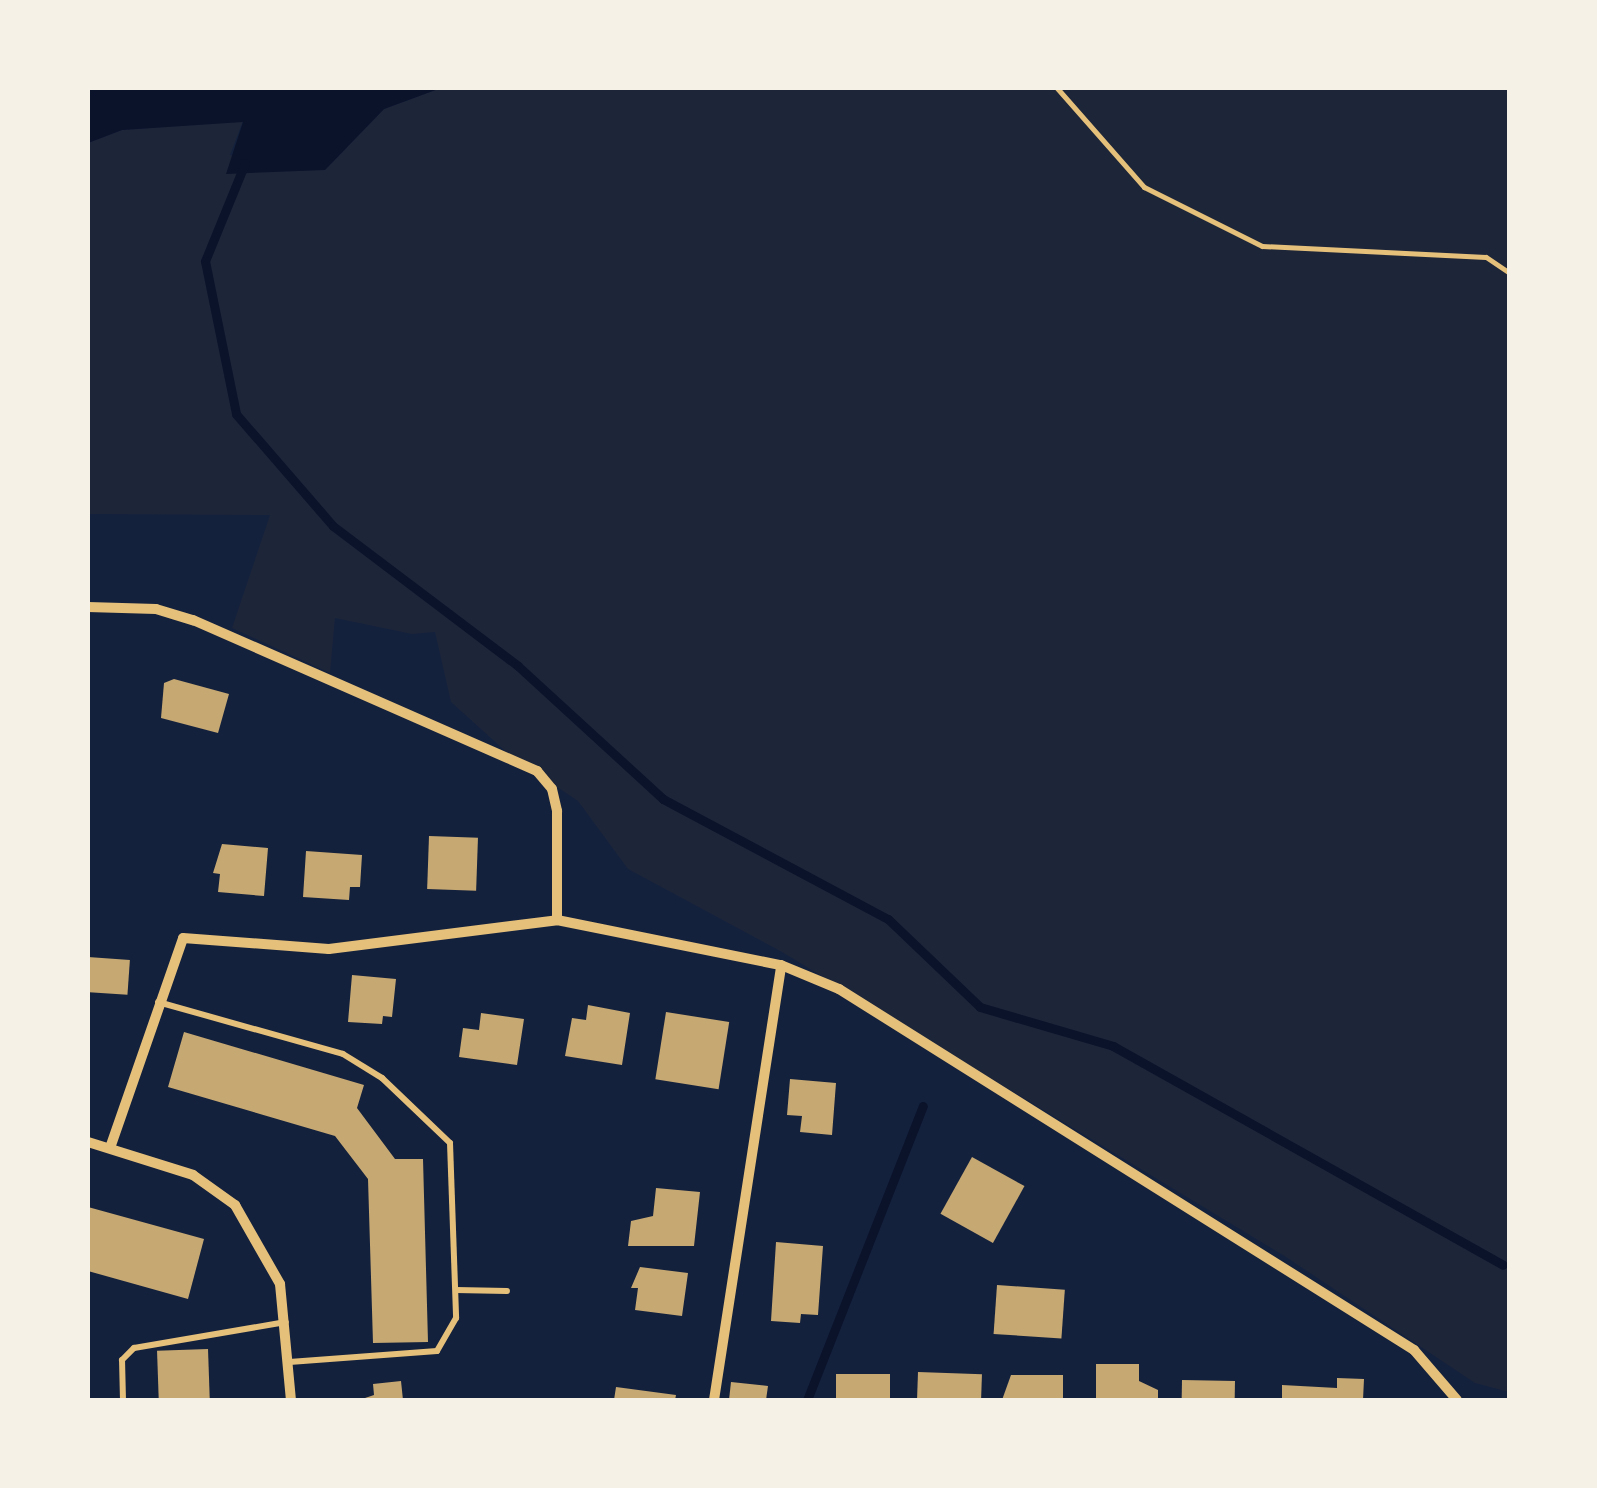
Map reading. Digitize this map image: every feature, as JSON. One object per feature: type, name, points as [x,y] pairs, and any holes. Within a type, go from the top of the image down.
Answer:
[{"type":"street","points":[[88,606],[156,609],[193,620],[537,771],[552,789],[558,811],[557,920]]},
{"type":"street","points":[[110,1148],[157,1001],[182,938],[329,949],[557,920],[781,966],[870,1008],[1414,1350],[1456,1400]]},
{"type":"street","points":[[714,1400],[781,966]]},
{"type":"street","points":[[88,1142],[194,1175],[235,1205],[272,1262],[288,1322],[291,1400]]},
{"type":"lane","points":[[157,1001],[343,1054],[382,1078],[438,1127],[454,1164],[456,1318],[437,1351],[289,1362]]},
{"type":"lane","points":[[456,1290],[507,1290]]},
{"type":"lane","points":[[122,1400],[122,1360],[134,1348],[288,1322]]},
{"type":"path","points":[[1057,88],[1144,186],[1262,246],[1486,256],[1510,272]]},
{"type":"shaded area","points":[[88,88],[441,88],[384,109],[325,170],[226,174],[243,122],[122,130],[88,143]]},
{"type":"shaded area","points":[[441,88],[1509,88],[1509,1392],[1475,1383],[1286,1257],[782,952],[628,869],[578,801],[512,757],[451,702],[435,632],[412,634],[335,618],[330,673],[232,628],[270,515],[88,514],[88,143],[122,130],[243,121],[230,155],[325,170],[384,109]]},
{"type":"building","points":[[174,679],[229,694],[218,733],[161,718],[164,683]]},
{"type":"building","points":[[429,836],[478,838],[476,891],[427,889]]},
{"type":"building","points":[[222,844],[268,848],[264,896],[218,892],[220,874],[213,873]]},
{"type":"building","points":[[306,851],[362,855],[360,887],[350,887],[349,900],[303,897]]},
{"type":"building","points":[[88,957],[130,960],[127,995],[88,992]]},
{"type":"building","points":[[352,975],[396,979],[392,1017],[383,1016],[382,1024],[348,1022]]},
{"type":"building","points":[[588,1005],[630,1013],[622,1065],[565,1056],[572,1018],[586,1020]]},
{"type":"building","points":[[666,1012],[729,1022],[719,1089],[655,1079]]},
{"type":"building","points":[[481,1013],[524,1019],[517,1065],[459,1057],[463,1028],[479,1030]]},
{"type":"building","points":[[184,1032],[364,1085],[357,1108],[395,1159],[423,1159],[428,1342],[373,1343],[368,1179],[335,1136],[168,1087]]},
{"type":"building","points":[[790,1079],[836,1083],[832,1135],[800,1132],[802,1116],[787,1115]]},
{"type":"building","points":[[972,1157],[1024,1186],[993,1243],[940,1214]]},
{"type":"building","points":[[656,1188],[700,1192],[694,1246],[628,1246],[631,1221],[653,1216]]},
{"type":"building","points":[[88,1207],[204,1239],[188,1299],[88,1271]]},
{"type":"building","points":[[776,1242],[823,1246],[818,1315],[801,1314],[800,1323],[771,1321]]},
{"type":"building","points":[[640,1267],[688,1273],[682,1316],[635,1310],[638,1288],[631,1288]]},
{"type":"building","points":[[997,1285],[1065,1290],[1061,1339],[994,1334]]},
{"type":"building","points":[[208,1349],[210,1400],[159,1400],[157,1351]]},
{"type":"building","points":[[1096,1364],[1139,1364],[1139,1381],[1158,1390],[1158,1400],[1096,1400]]},
{"type":"building","points":[[918,1372],[982,1374],[981,1400],[917,1400]]},
{"type":"building","points":[[836,1374],[890,1374],[890,1400],[836,1400]]},
{"type":"building","points":[[1011,1375],[1063,1375],[1063,1400],[1002,1400]]},
{"type":"building","points":[[1337,1378],[1364,1379],[1363,1400],[1282,1400],[1282,1385],[1337,1388]]},
{"type":"building","points":[[1182,1380],[1235,1381],[1235,1400],[1182,1400]]},
{"type":"building","points":[[401,1381],[403,1400],[359,1400],[374,1395],[373,1384]]},
{"type":"building","points":[[731,1382],[768,1386],[766,1400],[729,1400]]},
{"type":"building","points":[[616,1387],[676,1395],[675,1400],[614,1400]]},
{"type":"waterway","points":[[245,163],[205,261],[236,414],[333,526],[518,666],[663,799],[888,919],[980,1007],[1113,1046],[1503,1265]]},
{"type":"waterway","points":[[807,1400],[923,1106]]}]
